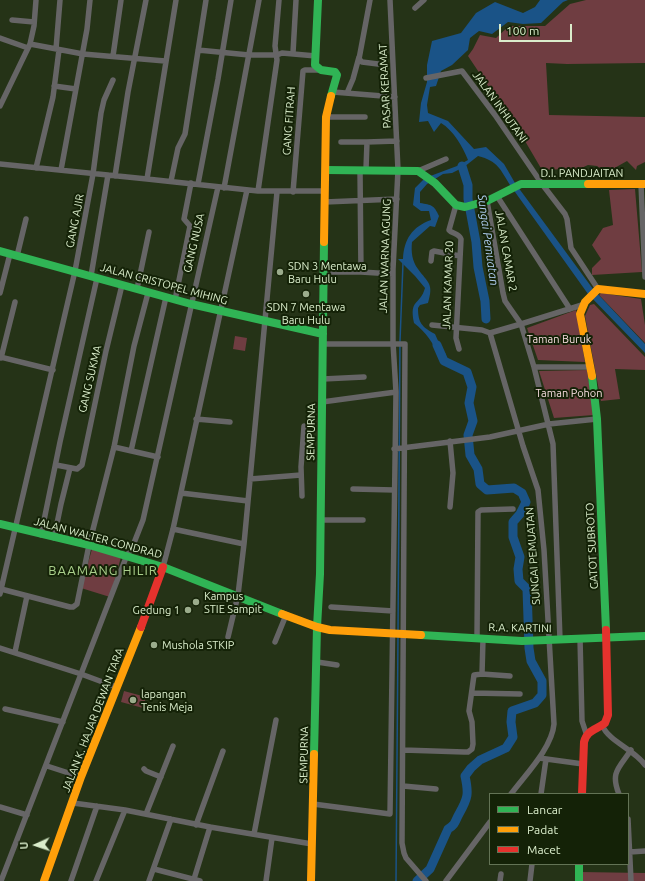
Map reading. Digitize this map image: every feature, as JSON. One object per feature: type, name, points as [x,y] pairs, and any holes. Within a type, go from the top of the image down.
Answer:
[{"type":"street","points":[[0,106],[21,59],[29,46],[34,22],[36,0]]},
{"type":"street","points":[[36,168],[54,86],[60,0]]},
{"type":"street","points":[[61,170],[89,20],[90,0]]},
{"type":"street","points":[[113,56],[121,0]]},
{"type":"street","points":[[115,176],[128,92],[146,0]]},
{"type":"street","points":[[147,179],[176,0]]},
{"type":"street","points":[[171,181],[178,148],[185,134],[206,0]]},
{"type":"street","points":[[198,184],[231,0]]},
{"type":"street","points":[[224,188],[259,0]]},
{"type":"street","points":[[258,191],[277,55],[275,46],[279,0]]},
{"type":"street","points":[[293,54],[296,0]]},
{"type":"street","points":[[318,0],[315,65],[321,70]]},
{"type":"street","points":[[347,93],[353,79],[359,57],[370,0]]},
{"type":"street","name":"PASAR KERAMAT","points":[[390,0],[398,170]]},
{"type":"street","points":[[415,8],[424,0]]},
{"type":"street","points":[[12,20],[34,22]]},
{"type":"street","points":[[0,38],[29,46],[83,54],[135,57],[166,61]]},
{"type":"street","points":[[198,50],[249,55],[277,55],[282,53],[316,56]]},
{"type":"street","points":[[359,57],[360,61],[378,64]]},
{"type":"street","name":"SEMPURNA","points":[[311,881],[317,627],[320,574],[326,117],[337,78],[337,73],[321,70]]},
{"type":"street","name":"GANG FITRAH","points":[[293,192],[303,71],[321,70]]},
{"type":"street","name":"JALAN INHUTANI","points":[[426,78],[462,71],[565,214],[567,219],[569,245],[597,290]]},
{"type":"street","name":"GANG AJIR","points":[[1,592],[75,271],[93,174],[101,113],[104,100],[113,80]]},
{"type":"street","points":[[54,86],[76,89]]},
{"type":"street","points":[[333,92],[395,97]]},
{"type":"street","points":[[326,117],[365,117]]},
{"type":"street","points":[[341,142],[397,141]]},
{"type":"street","points":[[361,272],[360,201],[367,142]]},
{"type":"street","points":[[421,173],[446,158]]},
{"type":"street","points":[[0,164],[258,191],[325,191]]},
{"type":"street","points":[[326,170],[398,170],[421,173],[435,184],[456,205],[469,207],[487,201],[499,194],[570,309]]},
{"type":"street","name":"JALAN WARNA AGUNG","points":[[397,343],[393,274],[398,170]]},
{"type":"street","points":[[41,535],[94,277],[108,175]]},
{"type":"street","points":[[175,300],[190,226],[184,219],[191,183]]},
{"type":"street","name":"D.I. PANDJAITAN","points":[[499,194],[524,183],[643,184]]},
{"type":"street","points":[[643,184],[645,276]]},
{"type":"street","name":"GANG NUSA","points":[[2,881],[127,555],[132,548],[143,520],[218,187]]},
{"type":"street","points":[[163,566],[181,494],[196,419],[247,190]]},
{"type":"street","points":[[228,637],[238,595],[244,544],[277,192]]},
{"type":"street","points":[[325,202],[397,199]]},
{"type":"street","name":"JALAN CAMAR 2","points":[[487,201],[502,293],[505,301],[522,324]]},
{"type":"street","name":"JALAN KAMAR 20","points":[[456,205],[450,230],[461,238],[456,340],[459,349]]},
{"type":"street","points":[[0,293],[26,219]]},
{"type":"street","points":[[137,289],[149,232]]},
{"type":"street","name":"JALAN CRISTOPEL MIHING","points":[[0,251],[175,300],[323,334]]},
{"type":"street","points":[[431,261],[432,252],[434,251],[460,256]]},
{"type":"street","points":[[325,272],[393,274]]},
{"type":"street","name":"GANG SUKMA","points":[[70,468],[77,469],[82,465],[106,351],[122,285]]},
{"type":"street","points":[[432,325],[482,330],[491,333],[582,305],[597,290],[645,294]]},
{"type":"street","points":[[1,592],[28,596],[70,607],[75,606],[77,602],[89,545],[114,447],[134,346],[148,293]]},
{"type":"street","points":[[131,451],[166,297]]},
{"type":"street","points":[[15,302],[1,358],[53,370]]},
{"type":"street","name":"GATOT SUBROTO","points":[[582,305],[580,315],[591,367],[597,419],[608,715],[608,719],[602,726]]},
{"type":"street","points":[[522,324],[549,424],[553,454],[560,640]]},
{"type":"street","name":"SUNGAI PEMUATAN","points":[[491,333],[523,446],[537,484],[539,496],[554,730],[539,758],[512,793]]},
{"type":"street","points":[[397,343],[396,392],[399,449],[394,490],[393,611],[398,633],[403,750],[403,848],[406,858],[425,880]]},
{"type":"street","points":[[314,804],[390,814],[398,633],[399,449],[405,344],[324,344]]},
{"type":"street","points":[[534,367],[591,367]]},
{"type":"street","points":[[323,379],[364,377]]},
{"type":"street","points":[[322,402],[396,392]]},
{"type":"street","points":[[196,419],[230,422]]},
{"type":"street","points":[[399,449],[471,438],[490,437],[549,424],[597,419]]},
{"type":"street","points":[[302,496],[301,444],[304,426]]},
{"type":"street","points":[[450,441],[453,473],[450,507]]},
{"type":"street","points":[[114,447],[158,457]]},
{"type":"street","points":[[54,538],[70,468],[56,464]]},
{"type":"street","points":[[250,479],[301,475]]},
{"type":"street","points":[[353,488],[394,490]]},
{"type":"street","points":[[181,494],[248,501]]},
{"type":"street","points":[[482,674],[478,512],[481,510],[513,509]]},
{"type":"street","points":[[321,520],[363,520]]},
{"type":"street","name":"JALAN WALTER CONDRAD","points":[[0,524],[41,535],[89,545],[163,566],[317,627],[333,631],[398,633]]},
{"type":"street","points":[[173,529],[244,544]]},
{"type":"street","name":"JALAN K. HAJAR DEWAN TARA","points":[[44,881],[81,777],[145,618],[163,566]]},
{"type":"street","points":[[15,652],[28,596]]},
{"type":"street","points":[[331,606],[393,611]]},
{"type":"street","points":[[274,642],[284,620],[285,614]]},
{"type":"street","name":"R.A. KARTINI","points":[[398,633],[522,641],[645,636]]},
{"type":"street","points":[[580,638],[582,721],[586,733],[584,742],[582,793]]},
{"type":"street","points":[[0,648],[116,687]]},
{"type":"street","points":[[317,662],[337,665]]},
{"type":"street","points":[[403,750],[470,751],[473,744],[472,722],[469,711],[474,675],[482,674],[510,676]]},
{"type":"street","points":[[472,693],[520,694]]},
{"type":"street","points":[[4,709],[63,722]]},
{"type":"street","points":[[254,834],[276,720]]},
{"type":"street","points":[[586,733],[602,726],[609,736],[631,750],[645,765]]},
{"type":"street","points":[[146,814],[173,746]]},
{"type":"street","points":[[196,825],[223,750]]},
{"type":"street","points":[[619,793],[615,784],[616,773],[631,750]]},
{"type":"street","points":[[539,758],[583,764]]},
{"type":"street","points":[[541,793],[546,759]]},
{"type":"street","points":[[47,766],[81,777]]},
{"type":"street","points":[[144,769],[161,777]]},
{"type":"street","points":[[403,786],[436,789]]},
{"type":"street","points":[[73,803],[125,810],[196,825],[312,844]]},
{"type":"street","points":[[71,881],[97,806]]},
{"type":"street","points":[[0,807],[27,815]]},
{"type":"street","points":[[96,881],[125,810]]},
{"type":"street","points":[[150,881],[171,819]]},
{"type":"street","points":[[446,881],[489,823]]},
{"type":"street","points":[[194,879],[210,827]]},
{"type":"street","points":[[629,836],[631,881]]},
{"type":"street","points":[[266,881],[272,838]]},
{"type":"street","points":[[630,852],[645,851]]},
{"type":"street","points":[[530,881],[532,865]]},
{"type":"street","points":[[579,865],[579,881]]},
{"type":"street","points":[[154,869],[200,881]]},
{"type":"street","points":[[500,881],[502,874]]},
{"type":"green space","points":[[586,0],[645,0],[645,63],[546,63],[549,115],[645,117],[645,162],[637,166],[636,170],[627,161],[611,170],[604,171],[597,166],[588,165],[577,170],[542,170],[525,141],[468,56],[480,35],[496,38],[509,26],[545,26],[570,4]]},
{"type":"green space","points":[[635,189],[642,272],[592,275],[592,268],[601,259],[592,245],[603,228],[613,225],[609,190]]},
{"type":"green space","points":[[601,293],[641,299],[645,325],[645,343],[599,295]]},
{"type":"green space","points":[[594,304],[645,357],[645,370],[615,369],[620,399],[601,401],[585,316],[590,305]]},
{"type":"green space","name":"Taman Buruk","points":[[576,310],[585,362],[538,360],[527,328]]},
{"type":"green space","points":[[235,336],[247,338],[245,351],[233,349]]},
{"type":"green space","name":"Taman Pohon","points":[[587,370],[594,415],[554,418],[539,371]]},
{"type":"green space","points":[[92,549],[121,557],[110,597],[81,588]]},
{"type":"green space","name":"lapangan Tenis Meja","points":[[124,691],[146,697],[143,708],[121,702]]},
{"type":"green space","points":[[580,872],[645,873],[645,881],[580,881]]},
{"type":"water","points":[[540,0],[568,0],[563,2],[541,23],[523,24],[508,22],[492,34],[479,31],[470,38],[468,50],[452,65],[441,71],[436,86],[430,87],[427,105],[428,113],[448,121],[474,149],[486,147],[504,164],[515,183],[593,289],[645,344],[645,353],[588,294],[498,166],[490,160],[478,156],[464,167],[452,173],[443,174],[427,184],[420,192],[420,203],[432,206],[439,216],[435,227],[430,226],[412,242],[412,256],[414,263],[430,287],[428,303],[420,305],[418,308],[419,317],[424,327],[435,334],[443,352],[446,354],[439,356],[429,338],[414,323],[414,306],[423,294],[425,288],[398,259],[403,259],[405,245],[414,230],[431,220],[429,211],[421,211],[413,205],[415,188],[425,178],[457,166],[468,160],[457,139],[445,126],[441,123],[434,132],[428,121],[419,122],[421,103],[427,82],[427,65],[432,41],[461,33],[476,13],[495,2],[523,13],[535,7]]},
{"type":"waterway","name":"Sungai Pemuatan","points":[[462,166],[468,185],[468,199],[476,242],[478,267],[485,301],[486,319]]},
{"type":"waterway","points":[[398,631],[400,341],[403,263]]},
{"type":"waterway","points":[[417,881],[430,869],[448,829],[454,824],[464,804],[467,796],[465,776],[480,760],[506,748],[513,737],[511,722],[512,711],[535,703],[542,695],[542,681],[531,661],[529,648],[527,589],[519,581],[518,569],[520,557],[513,537],[513,522],[520,514],[526,502],[522,493],[514,488],[487,490],[480,484],[478,469],[470,455],[468,435],[473,421],[469,403],[472,387],[467,372],[444,361],[437,345]]},
{"type":"waterway","points":[[396,881],[398,637]]},
{"type":"traffic: fast","points":[[318,0],[315,65],[321,70],[335,72],[337,75],[331,96]]},
{"type":"traffic: fast","points":[[326,170],[418,171],[435,183],[456,205],[465,207],[487,201],[521,184],[588,184]]},
{"type":"traffic: fast","points":[[314,754],[317,627],[320,574],[324,242]]},
{"type":"traffic: fast","points":[[0,251],[191,304],[323,334]]},
{"type":"traffic: fast","points":[[592,376],[597,419],[606,630]]},
{"type":"traffic: fast","points":[[0,524],[89,545],[163,567],[282,614]]},
{"type":"traffic: fast","points":[[421,635],[522,641],[645,636]]},
{"type":"traffic: fast","points":[[579,865],[579,881]]},
{"type":"traffic: slow","points":[[324,242],[326,117],[331,96]]},
{"type":"traffic: slow","points":[[588,184],[645,184]]},
{"type":"traffic: slow","points":[[592,376],[580,314],[585,302],[598,289],[645,294]]},
{"type":"traffic: slow","points":[[282,614],[317,627],[330,630],[421,635]]},
{"type":"traffic: slow","points":[[44,881],[81,777],[141,627]]},
{"type":"traffic: slow","points":[[311,881],[314,754]]},
{"type":"traffic: jam","points":[[141,627],[163,567]]},
{"type":"traffic: jam","points":[[582,793],[585,738],[605,723],[608,715],[606,630]]},
{"type":"place","name":"SDN 3 Mentawa Baru Hulu","points":[[280,272]]},
{"type":"place","name":"SDN 7 Mentawa Baru Hulu","points":[[306,294]]},
{"type":"place","name":"Kampus STIE Sampit","points":[[196,602]]},
{"type":"place","name":"Gedung 1","points":[[188,610]]},
{"type":"place","name":"Mushola STKIP","points":[[154,645]]},
{"type":"place","name":"lapangan Tenis Meja","points":[[133,700]]},
{"type":"district","name":"BAAMANG HILIR","points":[[103,571]]}]
